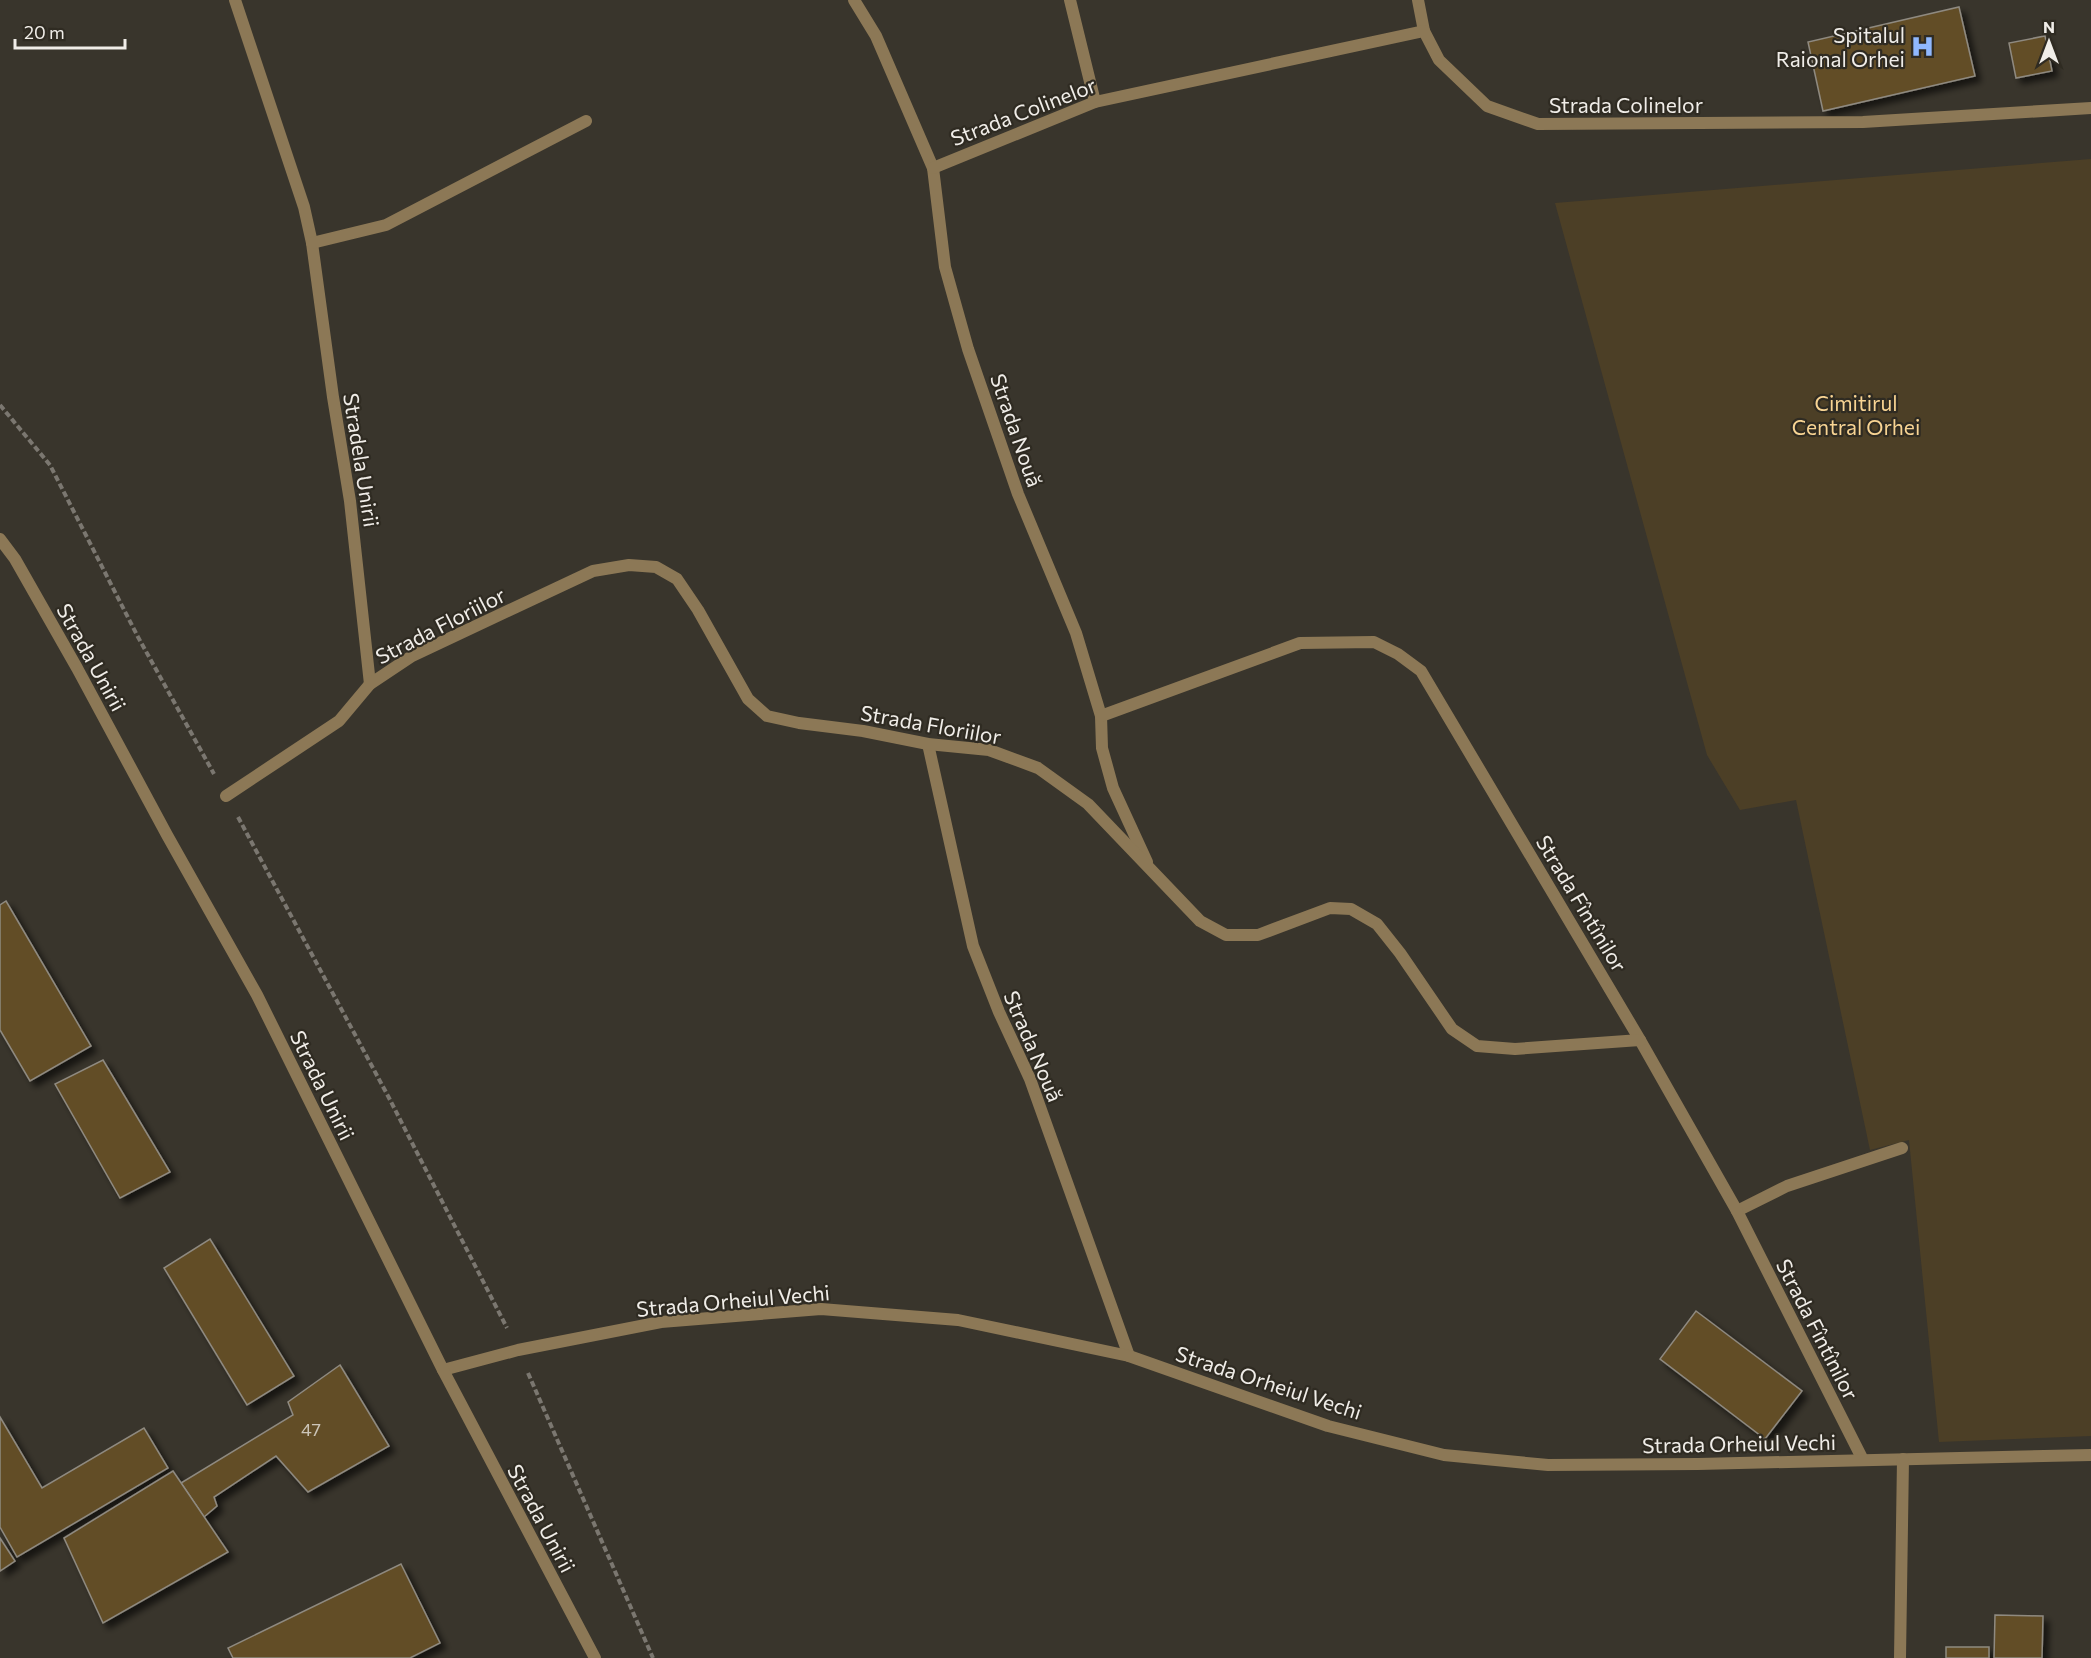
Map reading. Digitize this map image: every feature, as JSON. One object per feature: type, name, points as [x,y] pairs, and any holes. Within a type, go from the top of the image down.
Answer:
[{"type":"street","name":"Stradela Unirii","points":[[235,0],[304,207],[312,243],[350,501],[370,684]]},
{"type":"street","name":"Strada Nouă","points":[[854,0],[876,36],[933,168],[945,267],[968,349],[1018,494],[1076,633],[1101,716],[1102,748],[1113,788],[1151,871]]},
{"type":"street","points":[[1070,0],[1095,102]]},
{"type":"street","points":[[1418,0],[1424,31]]},
{"type":"street","name":"Strada Colinelor","points":[[933,168],[1095,102],[1424,31],[1439,60],[1487,106],[1538,124],[1863,122],[2091,108]]},
{"type":"street","points":[[312,243],[386,225],[586,121]]},
{"type":"street","name":"Strada Unirii","points":[[0,539],[15,559],[77,668],[167,836],[257,995],[442,1370],[595,1658]]},
{"type":"street","name":"Strada Floriilor","points":[[226,796],[339,721],[370,684],[412,656],[593,572],[629,566],[656,567],[677,579],[698,610],[748,699],[767,716],[928,744],[990,750],[1038,768],[1088,804],[1200,921],[1226,935],[1258,935],[1330,908],[1351,909],[1377,924],[1400,953],[1452,1029],[1477,1046],[1515,1049],[1640,1040]]},
{"type":"street","name":"Strada Fîntînilor","points":[[1101,716],[1300,643],[1374,642],[1398,654],[1421,671],[1640,1040],[1737,1212],[1863,1460]]},
{"type":"street","name":"Strada Nouă","points":[[928,744],[973,946],[999,1012],[1030,1079],[1129,1356]]},
{"type":"street","points":[[1737,1212],[1787,1186],[1902,1148]]},
{"type":"street","name":"Strada Orheiul Vechi","points":[[442,1370],[518,1350],[661,1322],[821,1309],[958,1320],[1129,1356],[1328,1426],[1444,1455],[1548,1465],[2091,1455]]},
{"type":"street","points":[[1900,1658],[1903,1458]]},
{"type":"street","points":[[585,1641],[587,1658]]},
{"type":"path","points":[[0,405],[50,465],[138,637],[388,1096],[518,1350],[653,1658]]},
{"type":"green space","name":"Cimitirul Central Orhei","points":[[2091,159],[2091,1436],[1939,1442],[1909,1140],[1870,1150],[1796,800],[1740,810],[1707,755],[1555,203]]},
{"type":"building","points":[[1959,7],[1975,76],[1823,111],[1808,42]]},
{"type":"building","points":[[2045,36],[2052,71],[2016,78],[2009,43]]},
{"type":"building","points":[[6,901],[91,1046],[30,1081],[0,1030],[0,905]]},
{"type":"building","points":[[103,1060],[170,1172],[120,1198],[55,1084]]},
{"type":"building","points":[[210,1239],[294,1376],[247,1405],[164,1268]]},
{"type":"building","points":[[1696,1311],[1802,1391],[1765,1439],[1660,1359]]},
{"type":"building","points":[[340,1365],[389,1446],[308,1492],[276,1456],[214,1497],[217,1506],[204,1517],[181,1483],[293,1415],[288,1402]]},
{"type":"building","points":[[0,1417],[42,1488],[144,1428],[168,1468],[17,1557],[0,1527]]},
{"type":"building","points":[[173,1471],[228,1552],[103,1623],[64,1538]]},
{"type":"building","points":[[0,1538],[15,1561],[0,1571]]},
{"type":"building","points":[[401,1564],[440,1643],[410,1658],[233,1658],[228,1648]]},
{"type":"building","points":[[1995,1615],[2043,1616],[2042,1658],[1994,1658]]},
{"type":"building","points":[[1946,1647],[1989,1647],[1989,1658],[1946,1658]]},
{"type":"place","name":"Spitalul Raional Orhei","points":[[1923,46]]}]
